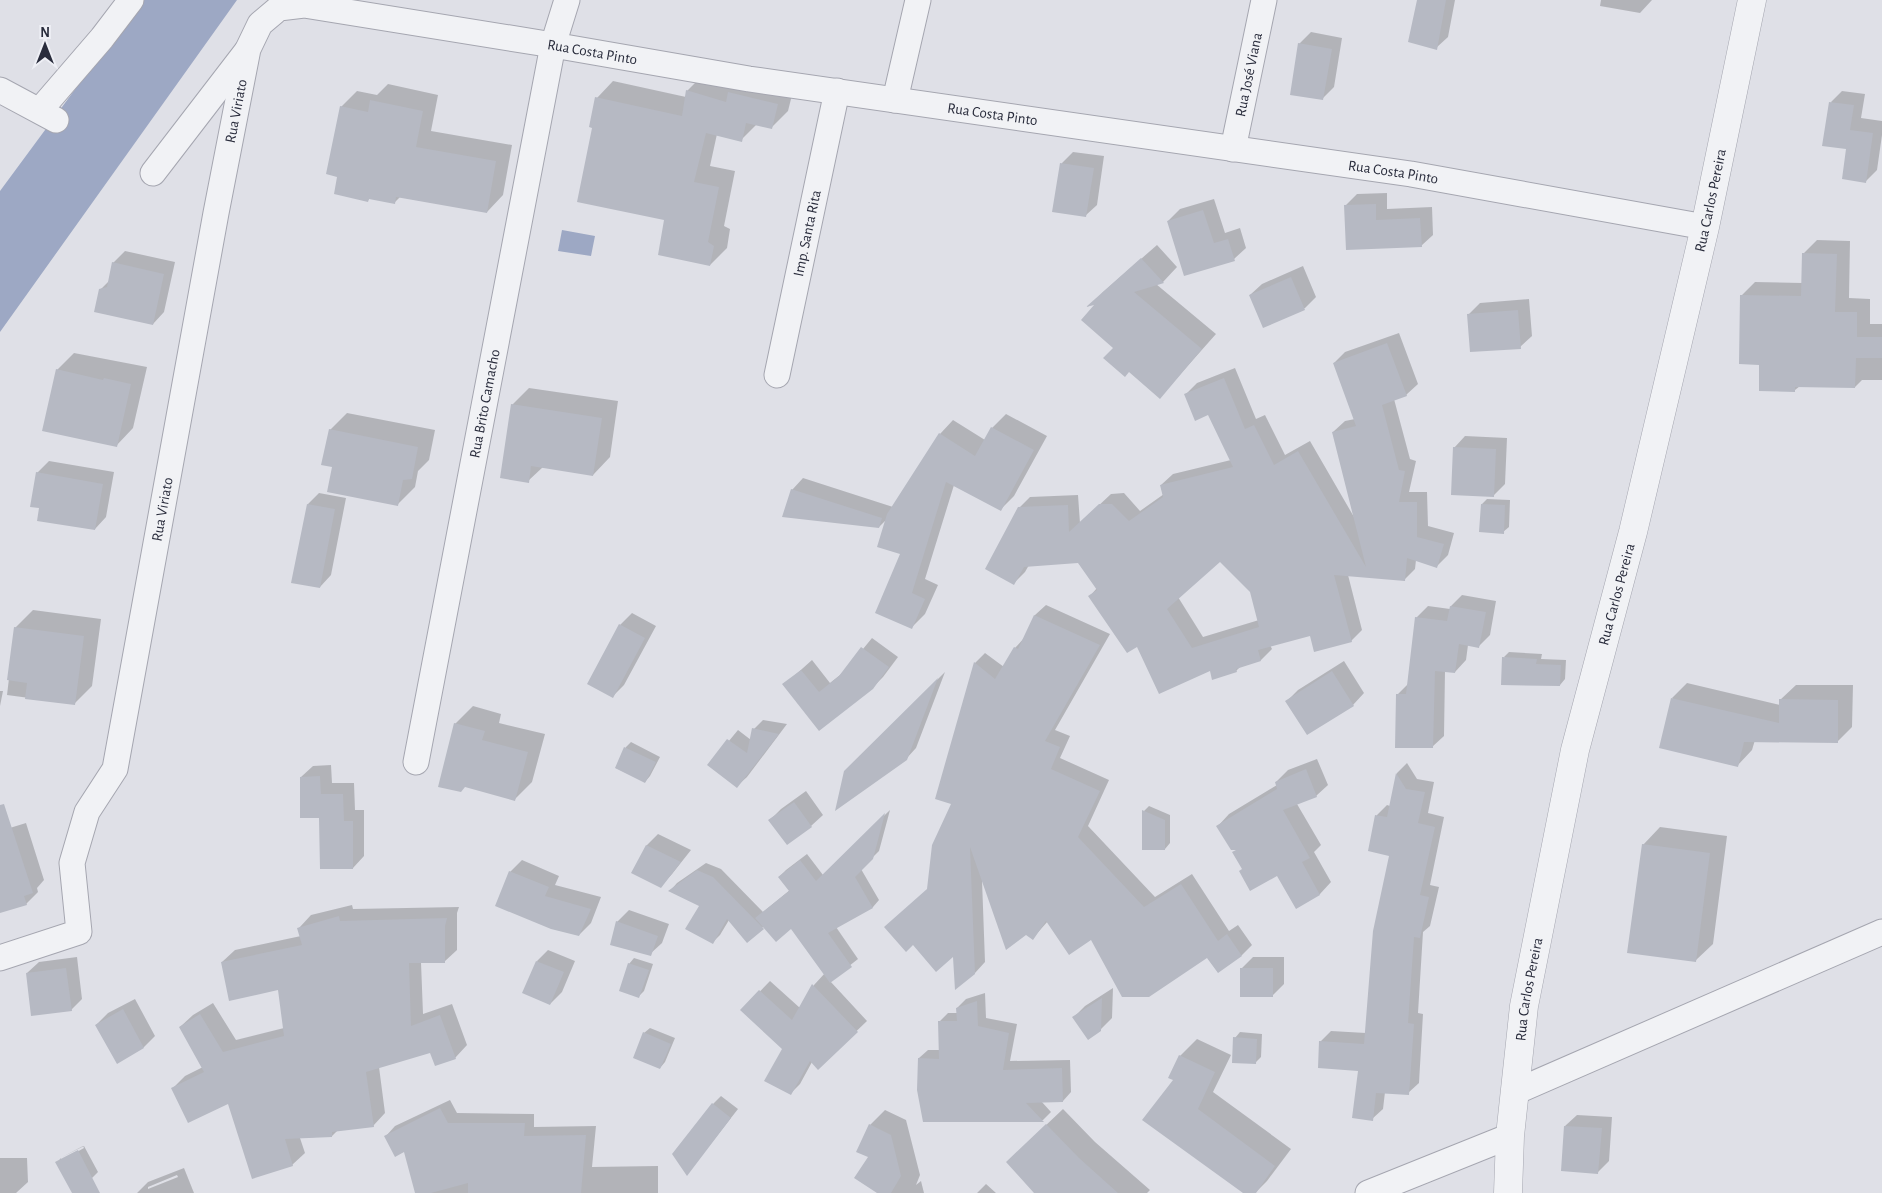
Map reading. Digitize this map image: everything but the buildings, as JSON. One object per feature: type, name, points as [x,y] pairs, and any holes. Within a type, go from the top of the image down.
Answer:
[{"type":"street","points":[[0,90],[48,115],[131,0]]},
{"type":"street","name":"Rua Brito Camacho","points":[[416,762],[553,45],[567,0]]},
{"type":"street","points":[[895,100],[918,0]]},
{"type":"street","name":"Rua José Viana","points":[[1233,148],[1264,0]]},
{"type":"street","name":"Rua Carlos Pereira","points":[[1508,1193],[1510,1136],[1524,1006],[1575,750],[1633,532],[1705,227],[1752,0]]},
{"type":"street","name":"Rua Costa Pinto","points":[[279,8],[304,5],[749,79],[1411,174],[1705,227]]},
{"type":"street","name":"Rua Viriato","points":[[0,958],[79,932],[72,863],[87,812],[115,769],[216,213],[248,49],[260,24],[279,8]]},
{"type":"street","points":[[153,173],[248,49]]},
{"type":"street","name":"Imp. Santa Rita","points":[[777,375],[837,91]]},
{"type":"street","points":[[1515,1092],[1882,932]]},
{"type":"street","points":[[1368,1193],[1510,1136]]},
{"type":"water","points":[[141,0],[237,0],[0,332],[0,191]]},
{"type":"water","points":[[562,230],[595,236],[591,256],[558,251]]}]
